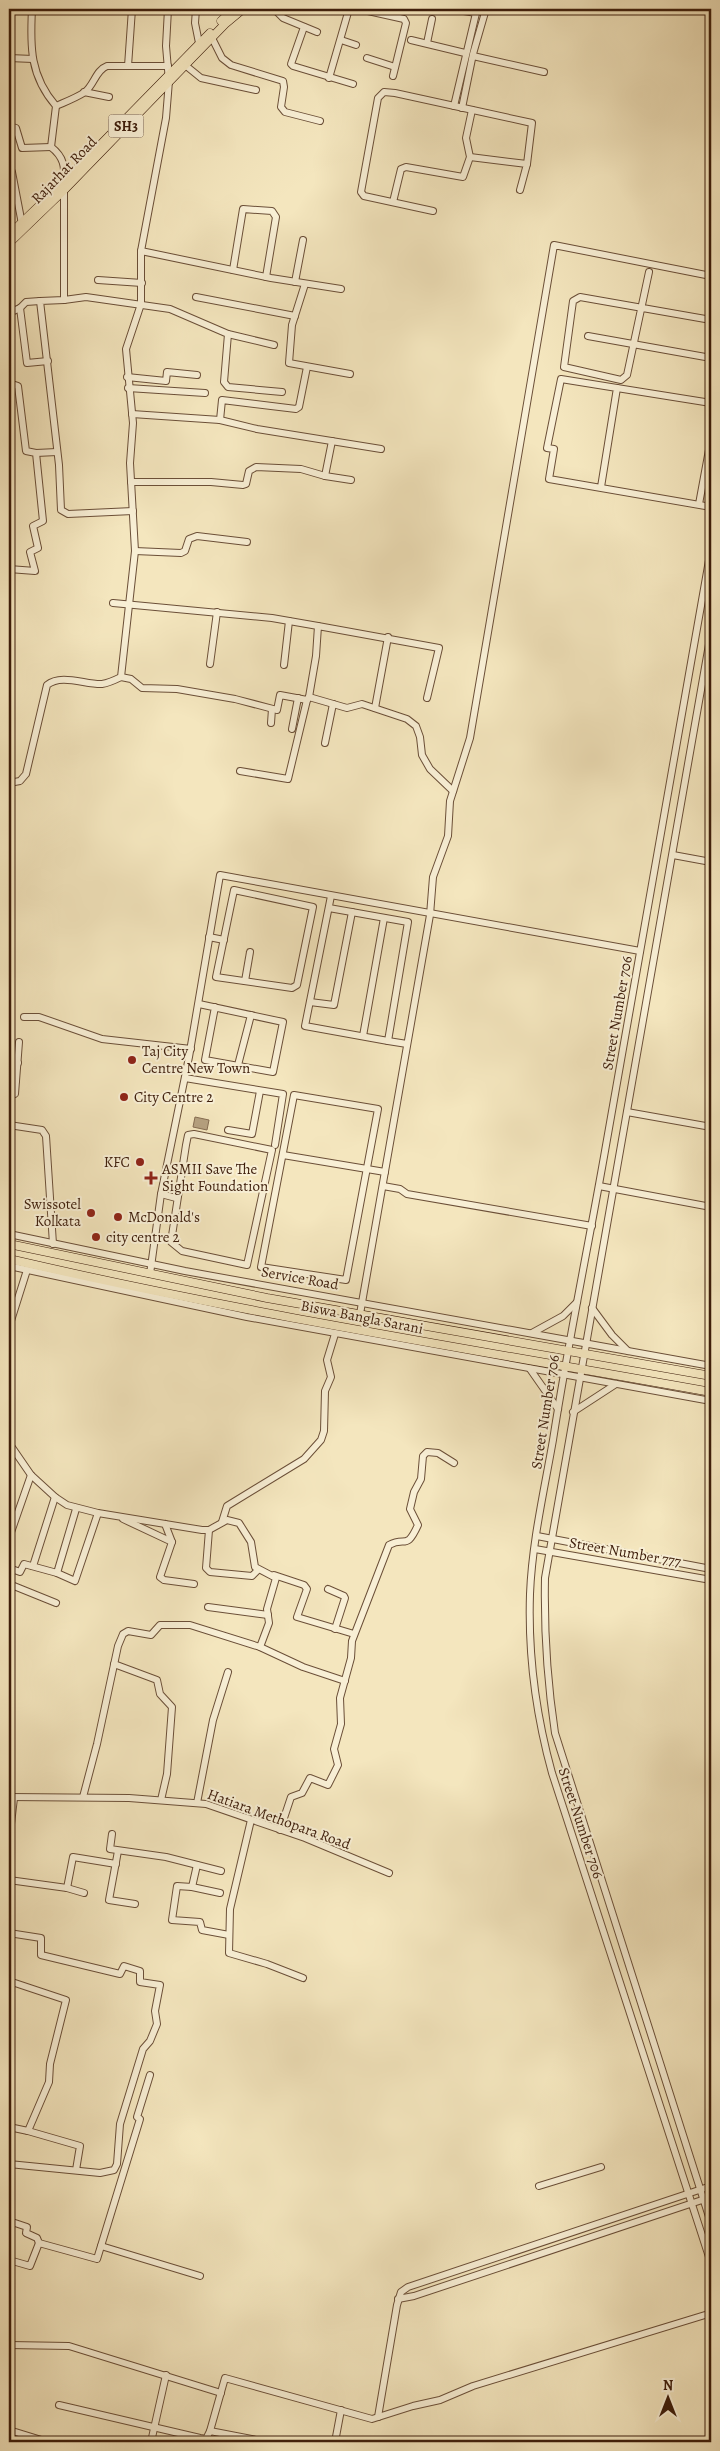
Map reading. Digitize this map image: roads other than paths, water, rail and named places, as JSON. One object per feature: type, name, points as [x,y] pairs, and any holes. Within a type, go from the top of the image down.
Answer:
[{"type":"main road","name":"Rajarhat Road","points":[[9,243],[169,73],[234,9]]},
{"type":"main road","name":"Rajarhat Road","points":[[169,73],[185,65],[243,9]]},
{"type":"main road","name":"Rajarhat Road","points":[[9,236],[64,186]]},
{"type":"main road","name":"Biswa Bangla Sarani","points":[[9,1244],[150,1274],[360,1314],[711,1376]]},
{"type":"main road","name":"Biswa Bangla Sarani","points":[[9,1259],[148,1290],[392,1338],[711,1392]]},
{"type":"street","points":[[32,9],[31,45],[35,72],[45,94],[56,106],[51,147]]},
{"type":"street","points":[[128,66],[132,9]]},
{"type":"street","points":[[121,677],[135,551],[131,482],[132,414],[128,388],[127,343],[141,304],[141,251],[164,128],[169,73],[166,46],[168,9]]},
{"type":"street","points":[[196,9],[195,23],[199,43]]},
{"type":"street","points":[[274,9],[283,18],[317,32]]},
{"type":"street","points":[[329,78],[349,9]]},
{"type":"street","points":[[359,9],[404,19],[406,24],[393,76]]},
{"type":"street","points":[[452,9],[477,11],[465,53],[454,106]]},
{"type":"street","points":[[462,108],[472,56],[486,9]]},
{"type":"street","points":[[427,43],[432,20]]},
{"type":"street","points":[[304,27],[291,64],[329,78],[353,84]]},
{"type":"street","points":[[212,38],[222,58],[231,65],[283,82],[284,87],[280,106],[285,112],[320,120]]},
{"type":"street","points":[[341,40],[356,45]]},
{"type":"street","points":[[411,40],[465,53]]},
{"type":"street","points":[[472,56],[544,72]]},
{"type":"street","points":[[9,58],[33,59]]},
{"type":"street","points":[[367,58],[395,67]]},
{"type":"street","points":[[185,65],[201,78],[256,90]]},
{"type":"street","points":[[56,106],[84,92],[93,84],[103,67],[128,66],[169,73]]},
{"type":"street","points":[[84,92],[109,97]]},
{"type":"street","points":[[433,211],[364,196],[360,188],[378,98],[384,92],[532,123],[527,164],[520,190]]},
{"type":"street","points":[[393,202],[401,169],[406,167],[463,177],[470,157],[466,138],[472,110]]},
{"type":"street","points":[[9,126],[16,128],[18,131],[22,148],[51,147],[62,157],[65,166],[64,300]]},
{"type":"street","points":[[470,157],[527,164]]},
{"type":"street","points":[[9,172],[12,172],[22,224]]},
{"type":"street","points":[[233,270],[243,209],[272,211],[276,217],[266,277]]},
{"type":"street","points":[[295,282],[303,240]]},
{"type":"street","points":[[360,1314],[430,915],[433,876],[448,836],[449,808],[470,738],[554,245],[711,276]]},
{"type":"street","points":[[141,251],[266,277],[341,289]]},
{"type":"street","points":[[649,272],[642,308],[635,344],[627,375],[621,380],[564,368],[573,301],[576,298],[642,308],[711,320]]},
{"type":"street","points":[[98,280],[142,282]]},
{"type":"street","points":[[306,284],[295,316],[287,360],[293,366],[350,374]]},
{"type":"street","points":[[9,313],[20,308],[23,304],[86,296],[170,309],[228,334],[274,345]]},
{"type":"street","points":[[196,297],[295,316]]},
{"type":"street","points":[[40,301],[48,361],[61,510],[64,513],[133,510]]},
{"type":"street","points":[[20,308],[27,363],[48,361]]},
{"type":"street","points":[[228,334],[225,385],[228,387],[282,392]]},
{"type":"street","points":[[588,336],[711,358]]},
{"type":"street","points":[[220,420],[222,400],[299,407],[307,367]]},
{"type":"street","points":[[128,377],[166,381],[167,372],[197,375]]},
{"type":"street","points":[[711,403],[561,379],[547,448],[554,449],[549,480],[711,506]]},
{"type":"street","points":[[9,383],[18,386],[26,451],[36,453],[57,452]]},
{"type":"street","points":[[128,388],[205,393]]},
{"type":"street","points":[[601,487],[617,388]]},
{"type":"street","points":[[132,414],[220,420],[257,429],[381,449]]},
{"type":"street","points":[[700,504],[711,439]]},
{"type":"street","points":[[325,476],[332,441]]},
{"type":"street","points":[[9,569],[33,571],[36,569],[30,552],[38,548],[32,526],[43,521],[36,453]]},
{"type":"street","points":[[131,482],[211,482],[243,485],[246,484],[249,472],[256,467],[301,469],[325,476],[351,480]]},
{"type":"street","points":[[135,551],[181,553],[185,551],[189,539],[197,536],[247,542]]},
{"type":"street","name":"Street Number 706","points":[[711,549],[592,1226],[563,1375],[535,1548],[530,1591],[531,1654],[542,1737],[711,2263]]},
{"type":"street","points":[[113,603],[216,612],[289,621],[388,637],[439,648],[427,698]]},
{"type":"street","points":[[210,664],[216,612]]},
{"type":"street","points":[[284,665],[289,621]]},
{"type":"street","points":[[240,771],[288,780],[308,698],[316,656],[318,626]]},
{"type":"street","name":"Street Number 706","points":[[711,633],[549,1552],[545,1578],[544,1633],[548,1684],[556,1732],[701,2189],[708,2198],[711,2222]]},
{"type":"street","points":[[375,708],[388,637]]},
{"type":"street","points":[[9,783],[20,781],[26,774],[47,685],[52,681],[60,680],[102,684],[121,677],[131,680],[142,688],[187,691],[235,699],[277,710],[280,695],[308,698],[347,708],[362,704],[375,708],[407,719],[416,726],[420,737],[422,754],[430,769],[453,791]]},
{"type":"street","points":[[292,729],[298,698]]},
{"type":"street","points":[[326,743],[333,704]]},
{"type":"street","points":[[270,723],[272,709]]},
{"type":"street","points":[[673,855],[711,862]]},
{"type":"street","points":[[150,1274],[161,1194],[191,1049],[220,875],[430,915],[640,951]]},
{"type":"street","points":[[234,890],[313,906],[297,985],[292,988],[216,977],[224,940],[234,890]]},
{"type":"street","points":[[331,896],[305,1026],[407,1044]]},
{"type":"street","points":[[329,908],[408,922],[388,1041]]},
{"type":"street","points":[[310,1002],[334,1005],[352,912]]},
{"type":"street","points":[[363,1036],[384,918]]},
{"type":"street","points":[[209,937],[224,940]]},
{"type":"street","points":[[244,981],[250,952]]},
{"type":"street","points":[[199,1004],[215,1007],[283,1022],[273,1072],[205,1060],[215,1007]]},
{"type":"street","points":[[238,1065],[252,1015]]},
{"type":"street","points":[[24,1017],[45,1019],[102,1039],[191,1049]]},
{"type":"street","points":[[9,1096],[15,1094],[19,1042]]},
{"type":"street","points":[[9,1061],[18,1063]]},
{"type":"street","points":[[185,1078],[283,1094],[275,1145]]},
{"type":"street","points":[[9,1079],[16,1081]]},
{"type":"street","points":[[228,1130],[252,1134],[260,1091]]},
{"type":"street","points":[[294,1095],[378,1109],[346,1280],[261,1266],[283,1155],[294,1095]]},
{"type":"street","points":[[627,1112],[711,1127]]},
{"type":"street","points":[[9,1125],[42,1130],[46,1136],[53,1244]]},
{"type":"street","points":[[194,1134],[272,1150],[247,1265],[182,1251],[171,1242],[176,1198],[188,1135],[194,1134]]},
{"type":"street","points":[[283,1155],[385,1172]]},
{"type":"street","points":[[163,1186],[178,1189]]},
{"type":"street","points":[[383,1186],[400,1189],[407,1194],[592,1226]]},
{"type":"street","points":[[599,1186],[711,1207]]},
{"type":"street","points":[[161,1194],[176,1198]]},
{"type":"street","name":"Service Road","points":[[9,1234],[152,1264],[711,1366]]},
{"type":"street","points":[[9,1266],[334,1334],[711,1401]]},
{"type":"street","points":[[9,1327],[27,1270]]},
{"type":"street","points":[[531,1333],[564,1316],[578,1301]]},
{"type":"street","points":[[592,1308],[612,1335],[629,1352]]},
{"type":"street","points":[[222,1522],[227,1506],[304,1459],[320,1440],[324,1431],[325,1391],[331,1377],[327,1364],[328,1356],[334,1334]]},
{"type":"street","points":[[530,1369],[558,1409]]},
{"type":"street","points":[[573,1412],[616,1384]]},
{"type":"street","points":[[9,1443],[10,1455],[55,1498],[76,1509],[209,1530],[222,1522],[233,1520],[239,1523],[251,1542],[253,1563],[258,1570],[304,1586],[307,1589],[297,1617],[354,1634]]},
{"type":"street","points":[[280,1830],[291,1796],[302,1793],[310,1778],[326,1785],[331,1782],[338,1765],[334,1745],[341,1724],[340,1698],[354,1634],[388,1545],[407,1542],[412,1539],[418,1526],[410,1509],[414,1492],[422,1479],[424,1453],[438,1453],[454,1463]]},
{"type":"street","points":[[9,1538],[31,1475]]},
{"type":"street","points":[[33,1566],[55,1498]]},
{"type":"street","points":[[57,1573],[76,1509]]},
{"type":"street","points":[[9,1568],[20,1572],[24,1564],[57,1573],[75,1581],[98,1513]]},
{"type":"street","points":[[115,1516],[172,1542]]},
{"type":"street","points":[[165,1524],[172,1542],[160,1576],[164,1580],[194,1584]]},
{"type":"street","points":[[209,1530],[206,1568],[210,1572],[252,1576],[256,1575],[258,1570]]},
{"type":"street","name":"Street Number 777","points":[[537,1536],[711,1569]]},
{"type":"street","name":"Street Number 777","points":[[535,1548],[711,1580]]},
{"type":"street","points":[[260,1647],[269,1623],[267,1609],[276,1581],[274,1575]]},
{"type":"street","points":[[9,1584],[56,1603]]},
{"type":"street","points":[[328,1589],[345,1598],[335,1629]]},
{"type":"street","points":[[208,1607],[268,1615]]},
{"type":"street","points":[[83,1797],[122,1634],[128,1631],[151,1634],[160,1625],[190,1625],[260,1647],[308,1669],[345,1681]]},
{"type":"street","points":[[114,1664],[157,1680],[160,1694],[172,1707],[167,1774],[161,1800]]},
{"type":"street","points":[[197,1803],[213,1720],[228,1672]]},
{"type":"street","points":[[9,1841],[11,1797]]},
{"type":"street","name":"Hatiara Methopara Road","points":[[11,1797],[83,1797],[197,1803],[280,1830],[389,1873]]},
{"type":"street","points":[[251,1820],[230,1909],[229,1953],[267,1964],[303,1978]]},
{"type":"street","points":[[112,1834],[110,1850],[166,1857],[222,1871]]},
{"type":"street","points":[[118,1851],[109,1900],[135,1904]]},
{"type":"street","points":[[67,1888],[73,1857],[116,1864]]},
{"type":"street","points":[[192,1887],[197,1865]]},
{"type":"street","points":[[9,1880],[67,1888],[84,1893]]},
{"type":"street","points":[[220,1894],[192,1887],[177,1886],[172,1920],[200,1922],[202,1930],[229,1935]]},
{"type":"street","points":[[9,1933],[41,1938],[41,1955],[120,1974],[124,1966],[140,1971],[140,1982],[160,1985],[156,2011],[157,2024],[150,2041],[143,2049],[120,2124],[117,2164],[114,2170]]},
{"type":"street","points":[[9,1978],[9,1980],[66,2000],[50,2064],[49,2082],[28,2131]]},
{"type":"street","points":[[39,2243],[97,2259],[140,2118],[137,2117],[150,2075]]},
{"type":"street","points":[[9,2127],[80,2146],[76,2170]]},
{"type":"street","points":[[9,2164],[100,2173],[125,2170]]},
{"type":"street","points":[[539,2186],[601,2167]]},
{"type":"street","points":[[375,2418],[398,2299],[401,2292],[408,2287],[711,2186]]},
{"type":"street","points":[[398,2299],[414,2296],[708,2198]]},
{"type":"street","points":[[9,2228],[12,2222],[27,2227],[26,2234],[37,2238],[39,2243],[30,2266],[9,2260]]},
{"type":"street","points":[[101,2246],[200,2276]]},
{"type":"street","points":[[59,2405],[206,2439],[225,2378],[375,2418],[440,2400],[473,2386],[705,2315]]},
{"type":"street","points":[[9,2344],[69,2346],[221,2393]]},
{"type":"street","points":[[151,2442],[166,2375]]},
{"type":"street","points":[[335,2442],[341,2410]]},
{"type":"street","points":[[9,2430],[48,2442]]},
{"type":"street","points":[[210,2431],[267,2442]]},
{"type":"place","name":"Taj City Centre New Town","points":[[132,1060]]},
{"type":"place","name":"City Centre 2","points":[[124,1097]]},
{"type":"place","name":"KFC","points":[[140,1162]]},
{"type":"place","name":"ASMII Save The Sight Foundation","points":[[151,1178]]},
{"type":"place","name":"Swissotel Kolkata","points":[[91,1213]]},
{"type":"place","name":"McDonald's","points":[[118,1217]]},
{"type":"place","name":"city centre 2","points":[[96,1237]]}]
